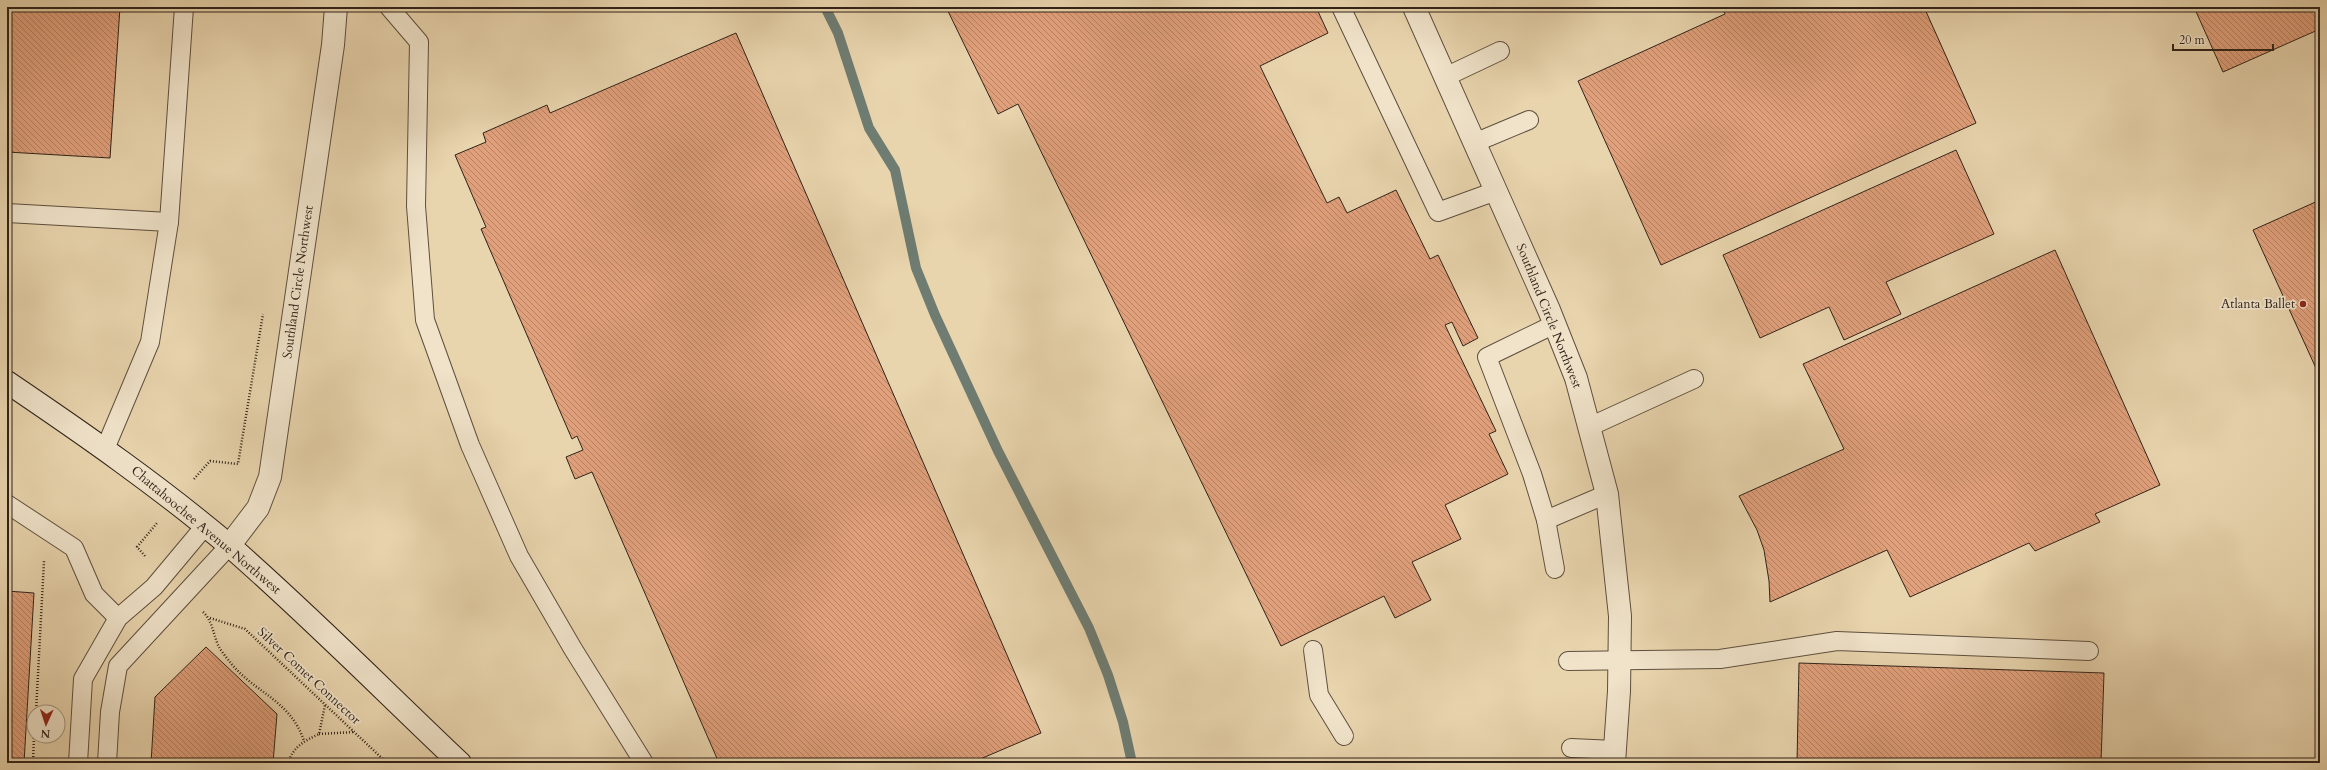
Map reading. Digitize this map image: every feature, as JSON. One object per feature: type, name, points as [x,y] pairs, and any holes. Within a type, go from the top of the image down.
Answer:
[{"type":"street","name":"Southland Circle Northwest","points":[[230,546],[258,508],[270,477],[333,45],[336,7]]},
{"type":"street","name":"Southland Circle Northwest","points":[[1414,7],[1555,324],[1576,378],[1607,494],[1620,616],[1620,662],[1614,756]]},
{"type":"street","name":"Chattahoochee Avenue Northwest","points":[[7,382],[105,449],[230,546],[269,580],[460,763]]},
{"type":"lane","points":[[105,449],[150,342],[170,222],[184,7]]},
{"type":"lane","points":[[389,7],[419,42],[416,206],[425,320],[470,446],[519,556],[573,649],[644,763]]},
{"type":"lane","points":[[1341,7],[1438,212],[1496,191]]},
{"type":"lane","points":[[1445,77],[1500,51]]},
{"type":"lane","points":[[1474,142],[1529,120]]},
{"type":"lane","points":[[7,213],[170,222]]},
{"type":"lane","points":[[1555,324],[1487,357],[1532,474],[1546,520],[1555,569]]},
{"type":"lane","points":[[1589,428],[1694,379]]},
{"type":"lane","points":[[1546,520],[1607,494]]},
{"type":"lane","points":[[7,504],[74,548],[94,594],[118,618]]},
{"type":"lane","points":[[78,763],[83,679],[118,618],[154,587],[205,526]]},
{"type":"lane","points":[[107,763],[110,712],[118,666],[230,546]]},
{"type":"lane","points":[[1568,661],[1620,662],[1720,659],[1837,641],[2089,651]]},
{"type":"lane","points":[[1313,650],[1319,695],[1344,736]]},
{"type":"lane","points":[[1571,748],[1614,756]]},
{"type":"path","points":[[36,704],[46,530]]},
{"type":"path","name":"Silver Comet Connector","points":[[304,741],[298,724],[278,703],[231,664],[218,646],[209,617],[245,629],[387,763]]},
{"type":"path","points":[[319,734],[325,705]]},
{"type":"path","points":[[288,763],[290,754],[304,741],[319,734],[354,732]]},
{"type":"path","points":[[33,763],[34,744]]},
{"type":"building","points":[[7,7],[120,7],[110,158],[7,152]]},
{"type":"building","points":[[946,7],[1316,7],[1328,33],[1260,66],[1327,203],[1339,197],[1347,213],[1396,190],[1430,259],[1438,255],[1478,338],[1463,346],[1452,322],[1445,325],[1496,431],[1489,434],[1508,474],[1445,505],[1461,539],[1412,562],[1431,600],[1395,618],[1384,596],[1281,646],[1018,104],[998,114]]},
{"type":"building","points":[[1722,7],[1924,7],[1976,123],[1661,265],[1578,81],[1725,14]]},
{"type":"building","points":[[2194,7],[2320,7],[2320,29],[2223,72]]},
{"type":"building","points":[[736,33],[1041,733],[971,763],[719,763],[592,472],[575,479],[566,457],[583,450],[577,436],[572,439],[481,229],[486,227],[455,155],[486,142],[483,133],[547,105],[550,113]]},
{"type":"building","points":[[1956,150],[1994,234],[1886,282],[1901,314],[1844,340],[1829,307],[1760,338],[1723,255]]},
{"type":"building","name":"Atlanta Ballet","points":[[2320,200],[2320,377],[2253,230]]},
{"type":"building","points":[[2055,250],[2160,485],[2095,514],[2100,522],[2035,551],[2029,543],[1910,597],[1887,550],[1770,602],[1769,581],[1764,550],[1757,530],[1739,496],[1844,449],[1803,364]]},
{"type":"building","points":[[7,591],[34,593],[27,704],[26,704],[24,763],[7,763]]},
{"type":"building","points":[[206,647],[277,714],[273,763],[151,763],[155,697]]},
{"type":"building","points":[[1799,663],[2104,673],[2101,763],[1797,763]]},
{"type":"waterway","points":[[825,7],[838,33],[869,128],[895,170],[916,268],[935,315],[998,451],[1089,628],[1108,675],[1123,722],[1132,763]]},
{"type":"place","name":"Atlanta Ballet","points":[[2303,304]]}]
